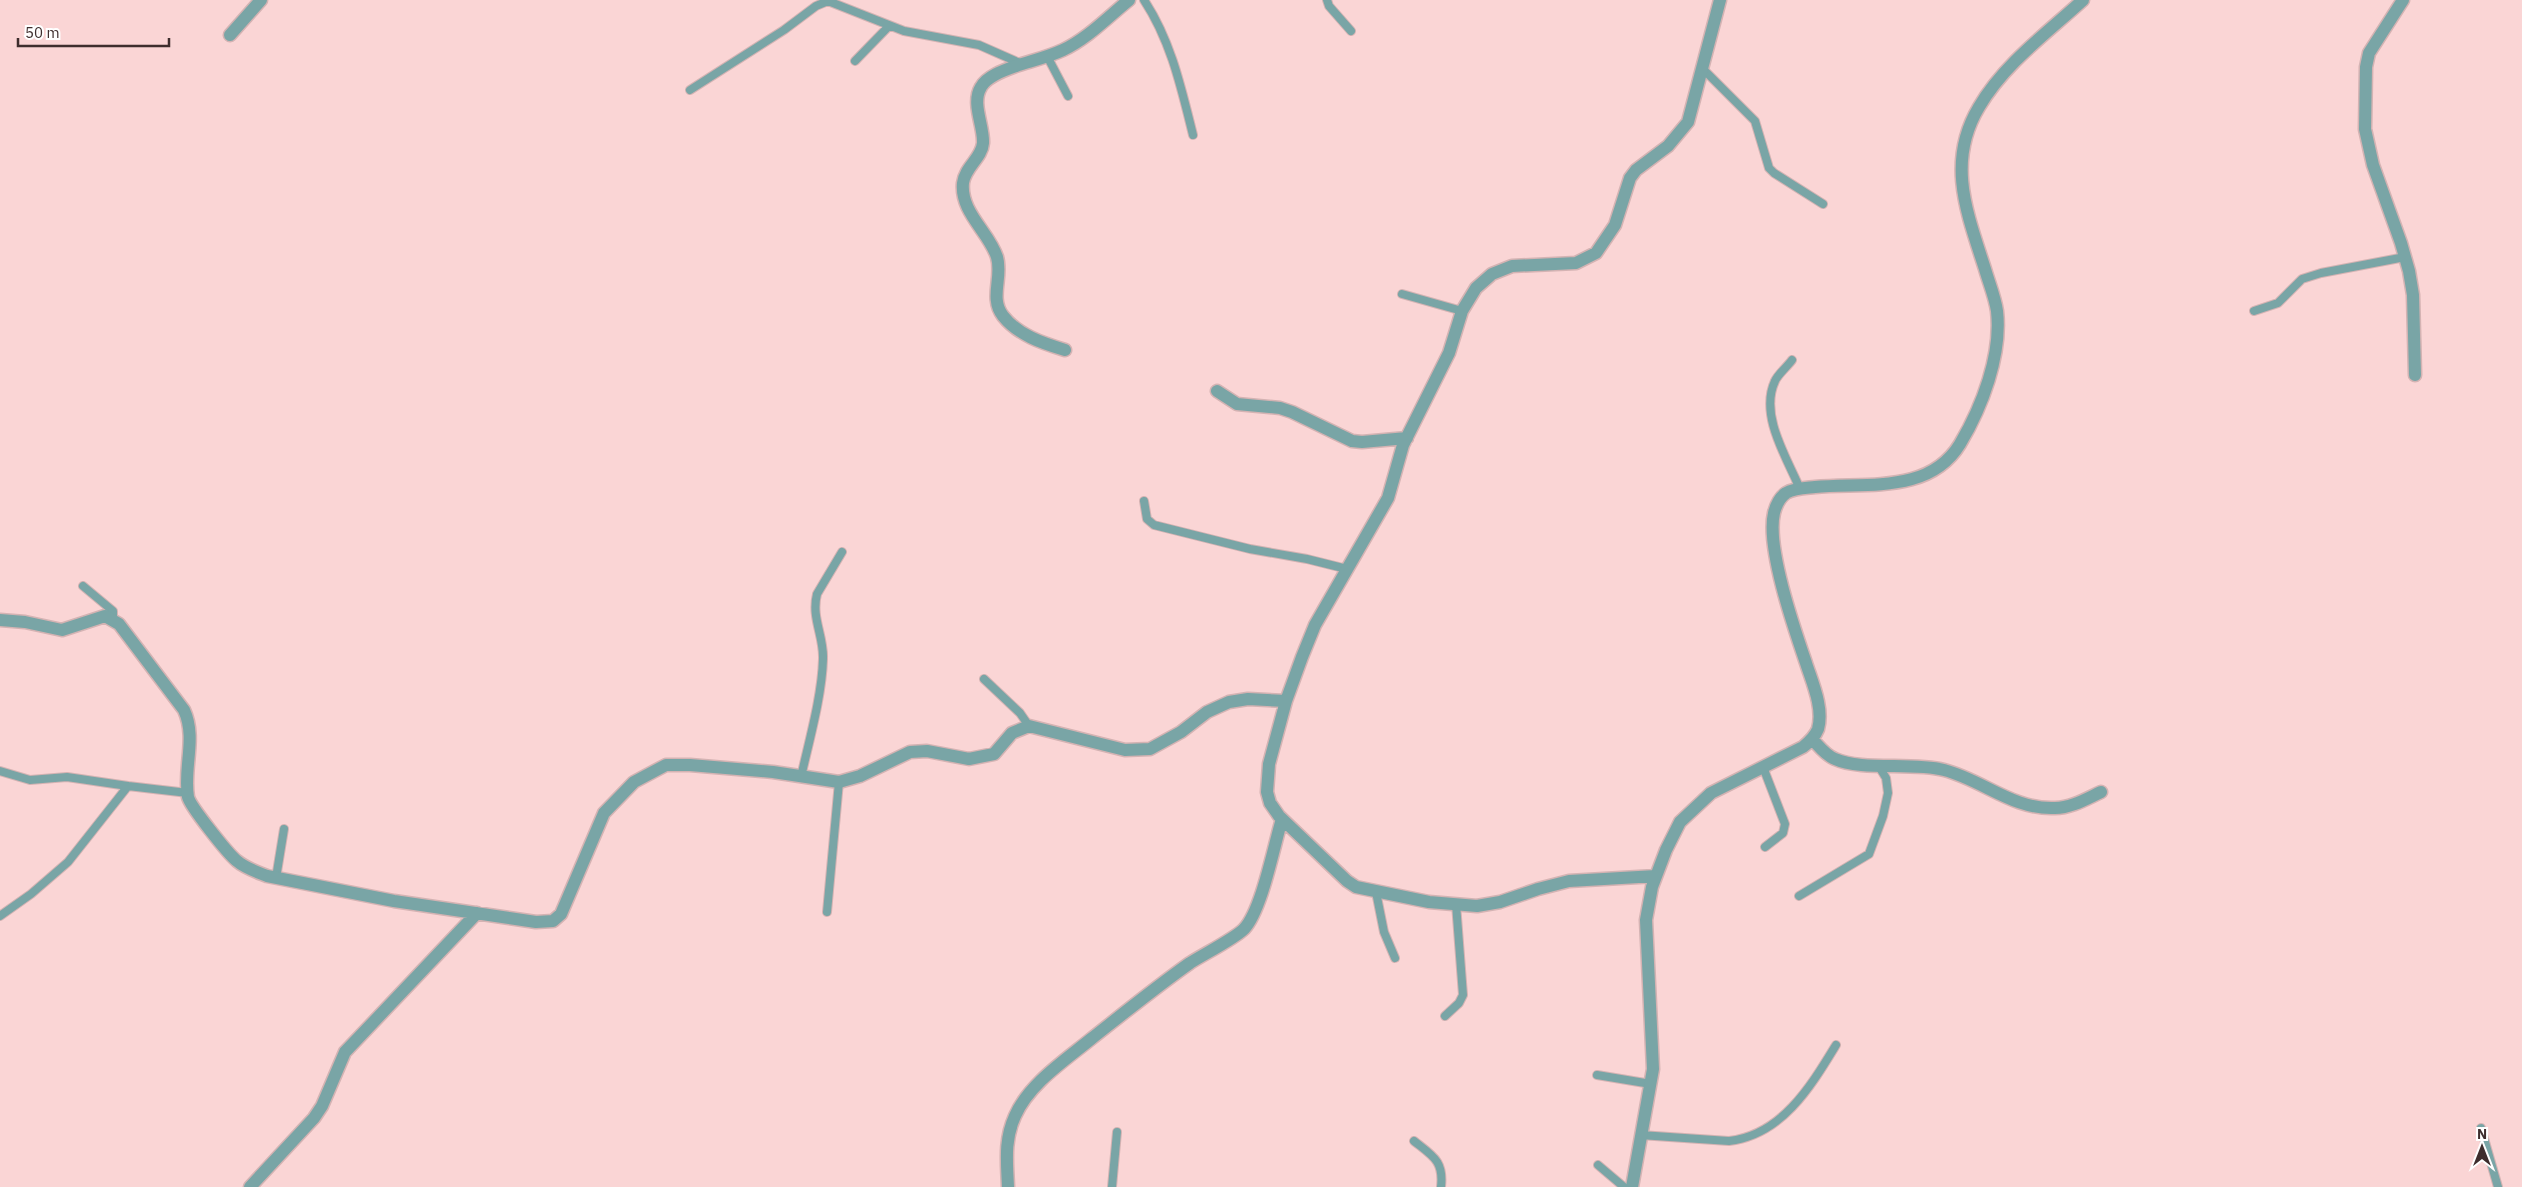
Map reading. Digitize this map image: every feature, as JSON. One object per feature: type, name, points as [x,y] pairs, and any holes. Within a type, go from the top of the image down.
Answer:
[{"type":"street","points":[[230,35],[261,0]]},
{"type":"street","points":[[1065,350],[1031,338],[1008,322],[1001,313],[996,298],[997,256],[975,222],[963,193],[966,173],[983,147],[978,100],[980,87],[990,78],[1022,64],[1063,50],[1088,35],[1129,0]]},
{"type":"street","points":[[1656,876],[1569,881],[1500,902],[1477,906],[1429,902],[1356,887],[1347,881],[1270,804],[1267,792],[1269,764],[1286,701],[1315,624],[1388,498],[1395,467],[1448,353],[1462,311],[1476,288],[1492,274],[1512,266],[1576,263],[1596,253],[1615,224],[1630,178],[1636,170],[1668,146],[1688,122],[1720,0]]},
{"type":"street","points":[[1632,1187],[1653,1069],[1646,920],[1656,876],[1680,822],[1711,794],[1803,747],[1812,739],[1818,729],[1819,712],[1814,688],[1788,609],[1774,540],[1773,517],[1777,502],[1787,492],[1800,489],[1846,484],[1874,486],[1900,483],[1925,475],[1940,467],[1960,445],[1980,404],[1994,357],[1997,332],[1996,310],[1992,293],[1964,196],[1960,160],[1967,133],[1978,108],[1996,81],[2083,0]]},
{"type":"street","points":[[2403,0],[2369,53],[2366,67],[2365,129],[2373,165],[2405,257],[2413,295],[2415,375]]},
{"type":"street","points":[[1216,391],[1237,404],[1280,408],[1292,412],[1352,441],[1362,442],[1407,438]]},
{"type":"street","points":[[0,620],[25,622],[62,630],[105,616],[114,619],[184,710],[190,722],[188,794],[193,808],[236,861],[253,871],[276,878],[394,901],[536,922],[553,921],[561,914],[604,814],[634,782],[666,765],[754,770],[839,782],[860,776],[910,752],[927,751],[970,759],[994,754],[1012,733],[1028,726],[1124,750],[1150,749],[1207,712],[1229,702],[1248,699],[1286,701]]},
{"type":"street","points":[[1812,739],[1826,754],[1836,760],[1944,770],[2018,804],[2055,808],[2071,806],[2101,792]]},
{"type":"street","points":[[1008,1187],[1007,1139],[1023,1101],[1056,1069],[1142,998],[1205,953],[1245,928],[1257,904],[1282,818]]},
{"type":"street","points":[[250,1187],[314,1118],[322,1106],[345,1052],[477,913]]},
{"type":"lane","points":[[1144,0],[1159,23],[1169,48],[1193,135]]},
{"type":"lane","points":[[1327,0],[1329,6],[1351,31]]},
{"type":"lane","points":[[690,90],[784,30],[822,2],[835,2],[904,31],[980,45],[1022,64]]},
{"type":"lane","points":[[855,61],[889,26]]},
{"type":"lane","points":[[1047,56],[1068,96]]},
{"type":"lane","points":[[1702,69],[1755,121],[1769,168],[1774,174],[1823,204]]},
{"type":"lane","points":[[2254,311],[2278,303],[2302,279],[2321,273],[2405,257]]},
{"type":"lane","points":[[1402,294],[1462,311]]},
{"type":"lane","points":[[1792,360],[1774,383],[1771,410],[1772,424],[1800,489]]},
{"type":"lane","points":[[1144,501],[1147,519],[1154,525],[1250,549],[1307,559],[1347,569]]},
{"type":"lane","points":[[802,777],[823,658],[815,618],[815,602],[817,594],[842,552]]},
{"type":"lane","points":[[83,586],[113,611],[114,619]]},
{"type":"lane","points":[[984,679],[1020,713],[1028,726]]},
{"type":"lane","points":[[1799,896],[1869,854],[1883,816],[1888,793],[1886,778],[1878,765]]},
{"type":"lane","points":[[1762,767],[1785,824],[1783,833],[1765,847]]},
{"type":"lane","points":[[0,771],[30,780],[67,778],[188,794]]},
{"type":"lane","points":[[827,912],[839,782]]},
{"type":"lane","points":[[0,916],[31,894],[68,862],[128,786]]},
{"type":"lane","points":[[276,878],[284,828]]},
{"type":"lane","points":[[1376,892],[1384,932],[1395,958]]},
{"type":"lane","points":[[1445,1016],[1459,1003],[1463,995],[1456,904]]},
{"type":"lane","points":[[1640,1135],[1729,1141],[1744,1139],[1762,1130],[1792,1109],[1807,1092],[1836,1045]]},
{"type":"lane","points":[[1597,1075],[1651,1084]]},
{"type":"lane","points":[[2481,1128],[2498,1187]]},
{"type":"lane","points":[[1112,1187],[1117,1132]]},
{"type":"lane","points":[[1414,1141],[1438,1161],[1442,1169],[1441,1187]]},
{"type":"lane","points":[[1598,1165],[1624,1187]]}]
